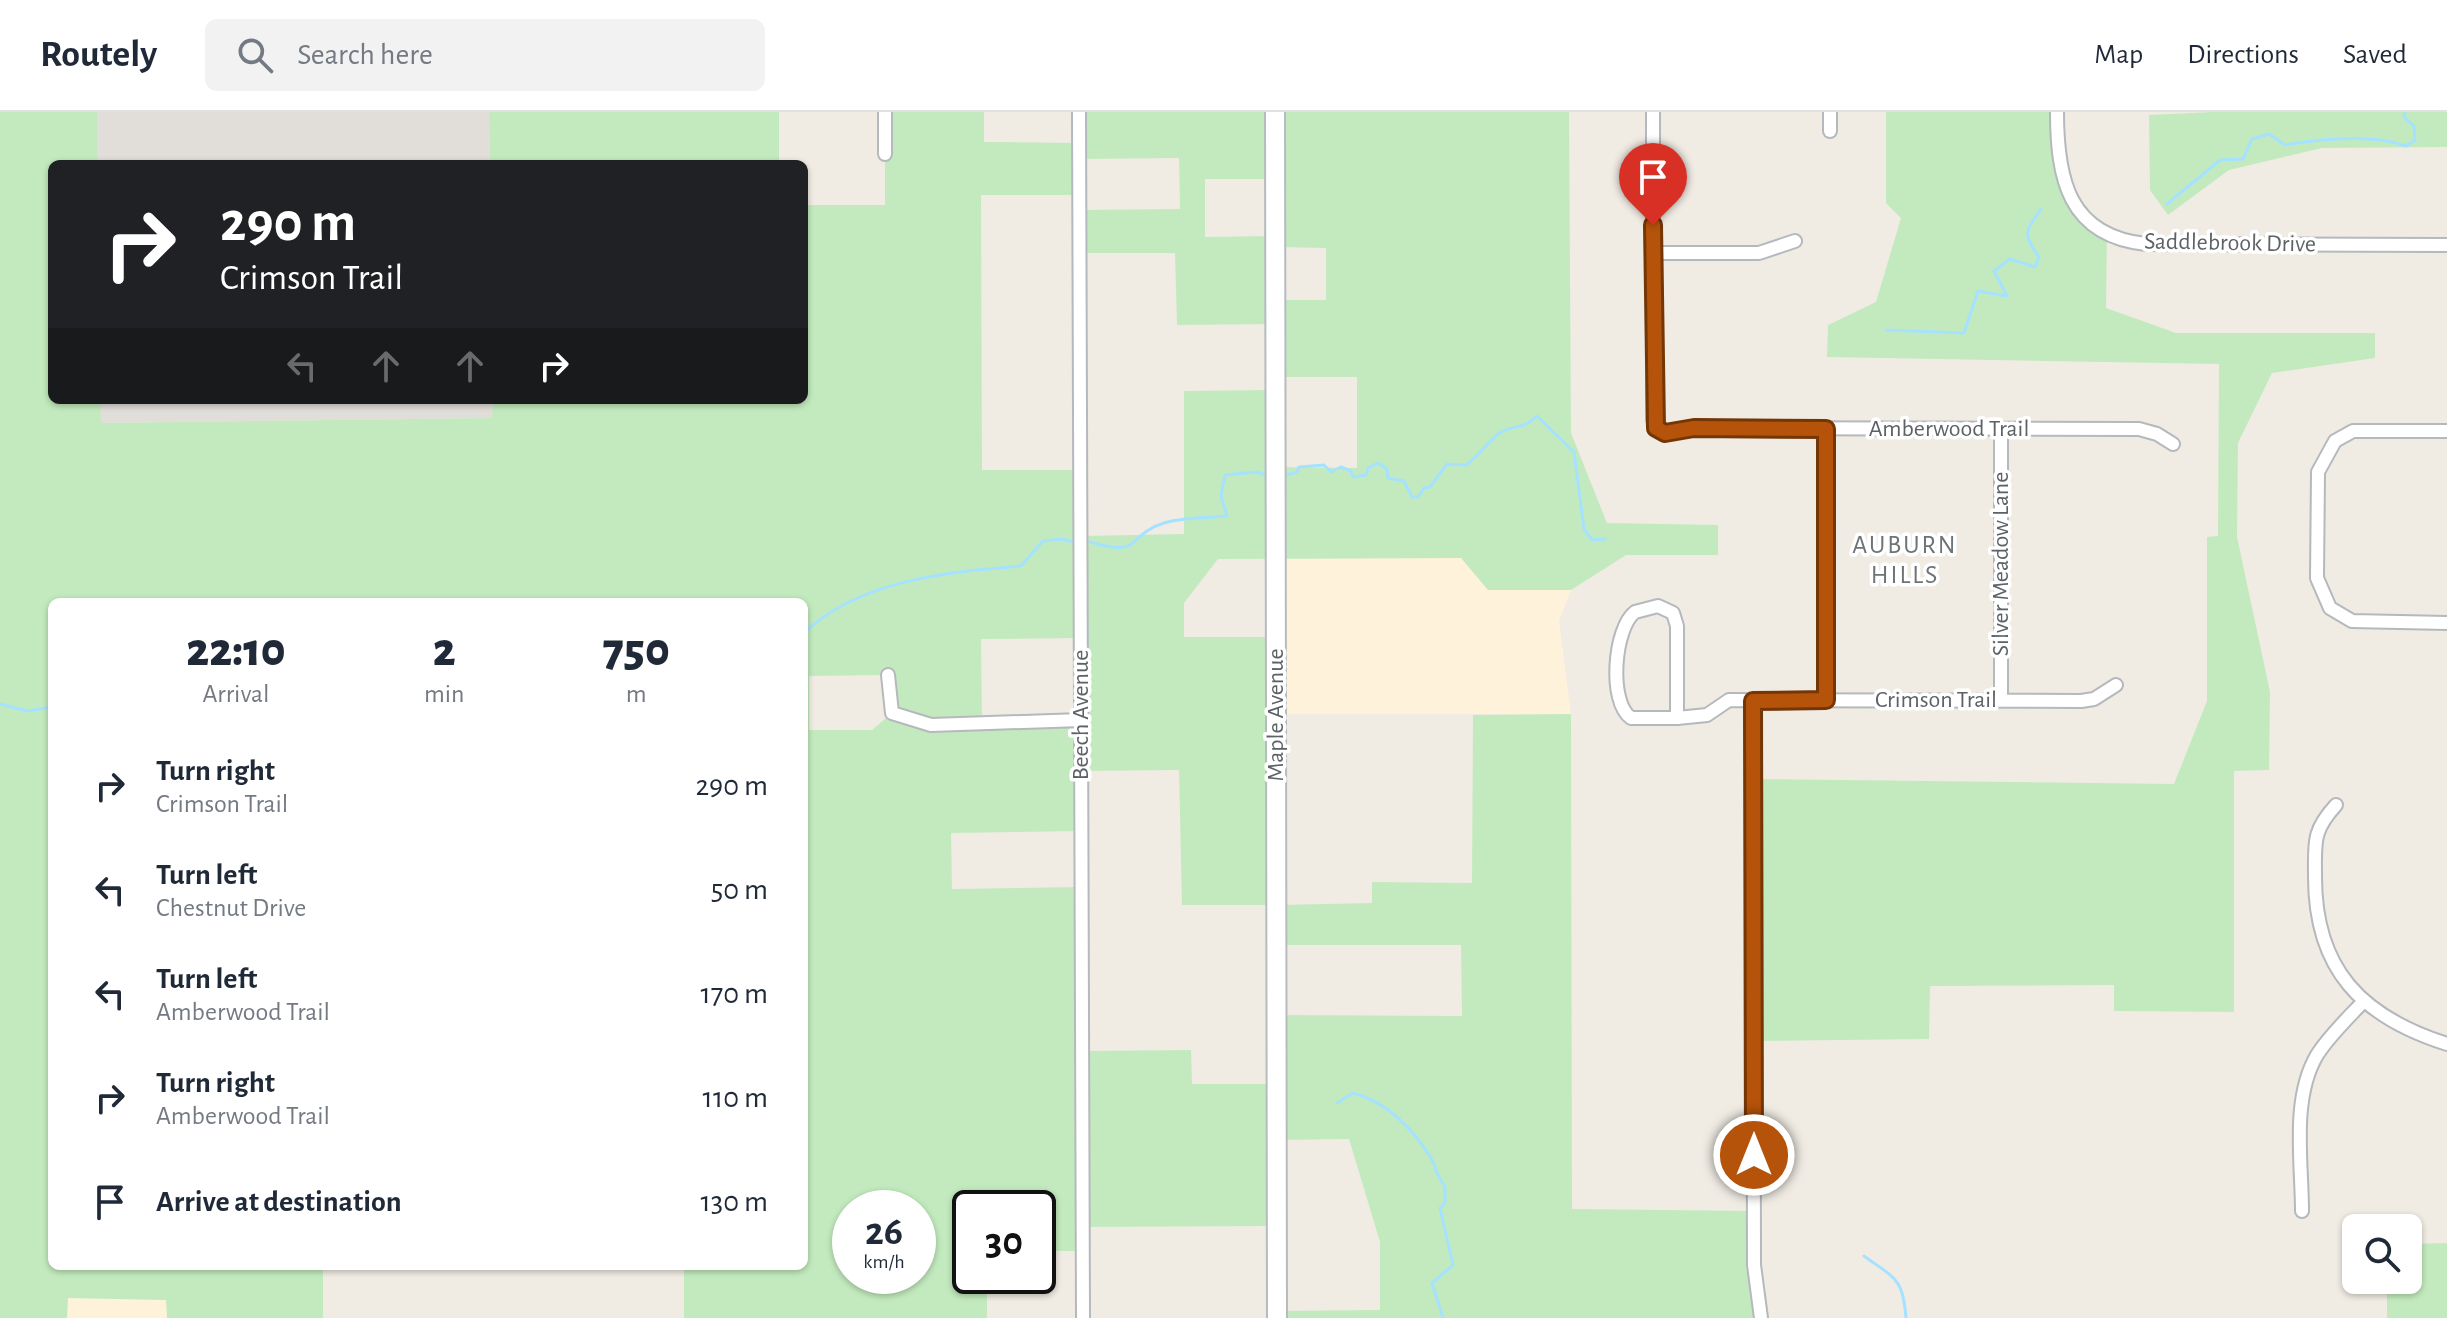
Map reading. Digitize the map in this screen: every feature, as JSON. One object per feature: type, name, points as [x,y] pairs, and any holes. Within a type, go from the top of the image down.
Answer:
[{"type":"street","points":[[885,112],[885,154]]},
{"type":"street","name":"Beech Avenue","points":[[1079,112],[1083,1318]]},
{"type":"street","name":"Maple Avenue","points":[[1275,112],[1277,1318]]},
{"type":"street","name":"Amberwood Trail","points":[[1653,112],[1656,428],[1665,433],[1694,428],[2139,429],[2157,434],[2173,444]]},
{"type":"street","points":[[1830,112],[1830,131]]},
{"type":"street","name":"Saddlebrook Drive","points":[[2057,112],[2057,161],[2067,193],[2089,221],[2116,237],[2146,244],[2447,245]]},
{"type":"street","points":[[1653,253],[1759,253],[1795,241]]},
{"type":"street","points":[[1826,429],[1826,700]]},
{"type":"street","name":"Silver Meadow Lane","points":[[2001,429],[2001,700]]},
{"type":"street","points":[[2447,431],[2353,431],[2342,435],[2326,452],[2318,472],[2317,548],[2320,591],[2330,608],[2343,618],[2362,623],[2447,623]]},
{"type":"street","name":"Crimson Trail","points":[[1677,718],[1676,621],[1666,607],[1644,608],[1630,616],[1620,634],[1620,707],[1637,719],[1677,718],[1707,715],[1729,700],[2081,701],[2094,699],[2116,685]]},
{"type":"street","points":[[888,675],[892,713],[918,723],[951,725],[1081,720]]},
{"type":"street","points":[[1753,701],[1754,1265],[1761,1318]]},
{"type":"street","points":[[2336,805],[2319,824],[2315,838],[2316,911],[2332,961],[2363,1002],[2398,1027],[2447,1044]]},
{"type":"street","points":[[2302,1211],[2302,1107],[2307,1078],[2318,1054],[2363,1002]]},
{"type":"shaded area","points":[[97,112],[489,112],[490,160],[97,160]]},
{"type":"shaded area","points":[[100,404],[493,404],[493,418],[100,423]]},
{"type":"shaded area","points":[[1461,558],[1488,590],[1571,590],[1559,621],[1571,714],[1276,714],[1276,559]]},
{"type":"shaded area","points":[[67,1298],[167,1300],[167,1318],[67,1318]]},
{"type":"green space","points":[[0,112],[97,112],[97,160],[48,160],[48,404],[100,404],[101,423],[492,418],[493,404],[808,404],[808,205],[885,205],[885,112],[984,112],[984,142],[1079,143],[1079,112],[1569,112],[1571,433],[1607,523],[1718,525],[1718,555],[1626,555],[1571,590],[1488,590],[1461,558],[1218,559],[1184,603],[1184,637],[1276,637],[1277,905],[1372,903],[1372,882],[1472,883],[1473,715],[1571,714],[1572,1209],[1754,1211],[1761,1318],[1277,1318],[1277,1311],[1380,1310],[1380,1242],[1349,1139],[1277,1140],[1277,1226],[1083,1227],[1082,1251],[1056,1251],[1056,1190],[952,1190],[952,1294],[987,1294],[987,1318],[684,1318],[684,1270],[808,1270],[808,598],[48,598],[48,1270],[323,1270],[323,1318],[167,1318],[166,1300],[68,1298],[67,1318],[0,1318]],"holes":[[[1179,158],[1180,209],[1080,210],[1080,253],[1175,253],[1177,325],[1275,324],[1276,377],[1357,377],[1357,468],[1276,467],[1276,390],[1184,391],[1184,534],[1081,536],[1080,470],[982,470],[981,195],[1079,195],[1080,159]],[[1205,179],[1275,179],[1276,236],[1205,237]],[[1276,247],[1326,248],[1326,300],[1276,300]],[[1080,638],[1081,720],[982,723],[981,639]],[[887,675],[892,713],[872,730],[809,730],[809,676]],[[1179,770],[1182,905],[1276,905],[1277,945],[1461,945],[1462,1016],[1277,1015],[1276,1084],[1192,1084],[1191,1050],[1082,1051],[1081,887],[952,889],[951,833],[1081,831],[1081,771]]]},
{"type":"green space","points":[[489,112],[779,112],[779,160],[490,160]]},
{"type":"green space","points":[[1886,112],[2057,112],[2067,193],[2107,233],[2106,308],[2176,333],[2375,333],[2375,358],[2272,373],[2238,443],[2237,537],[2270,692],[2269,770],[2234,771],[2234,1012],[2114,1011],[2114,985],[1930,986],[1929,1039],[1753,1041],[1752,779],[2174,784],[2207,701],[2207,537],[2218,536],[2219,364],[1827,357],[1828,325],[1876,302],[1901,218],[1886,203]]},
{"type":"green space","points":[[2447,112],[2447,147],[2322,148],[2229,170],[2168,215],[2150,190],[2149,115]]},
{"type":"green space","points":[[2447,1243],[2447,1318],[2387,1318],[2387,1294],[2422,1294],[2422,1244]]},
{"type":"waterway","points":[[2167,204],[2220,160],[2243,159],[2252,139],[2269,134],[2285,145],[2362,139],[2406,146],[2415,140],[2414,126],[2404,117],[2405,112]]},
{"type":"waterway","points":[[1886,330],[1964,333],[1978,291],[2007,296],[1994,271],[2010,259],[2035,267],[2039,257],[2028,233],[2041,209]]},
{"type":"waterway","points":[[1287,475],[1297,472],[1299,467],[1324,465],[1331,472],[1341,467],[1351,471],[1353,477],[1366,475],[1368,468],[1378,463],[1387,469],[1388,478],[1404,481],[1412,497],[1418,497],[1424,488],[1430,487],[1447,464],[1466,465],[1498,434],[1527,424],[1537,416],[1574,452],[1584,529],[1592,540],[1605,539]]},
{"type":"waterway","points":[[1090,542],[1127,546],[1164,523],[1227,516],[1221,496],[1225,475],[1255,472],[1268,475]]},
{"type":"waterway","points":[[808,630],[826,615],[878,590],[935,576],[1021,566],[1043,541],[1063,539],[1073,542]]},
{"type":"waterway","points":[[0,704],[27,711],[48,708]]},
{"type":"waterway","points":[[1337,1103],[1353,1093],[1387,1109],[1424,1147],[1445,1186],[1445,1203],[1440,1208],[1453,1265],[1432,1283],[1443,1318]]},
{"type":"waterway","points":[[1864,1256],[1895,1280],[1905,1304],[1906,1318]]},
{"type":"district","name":"AUBURN HILLS","points":[[1905,560]]},
{"type":"route","points":[[1653,225],[1653,420],[1656,428],[1665,433],[1694,428],[1826,429],[1826,700],[1753,701],[1754,1155]]}]
